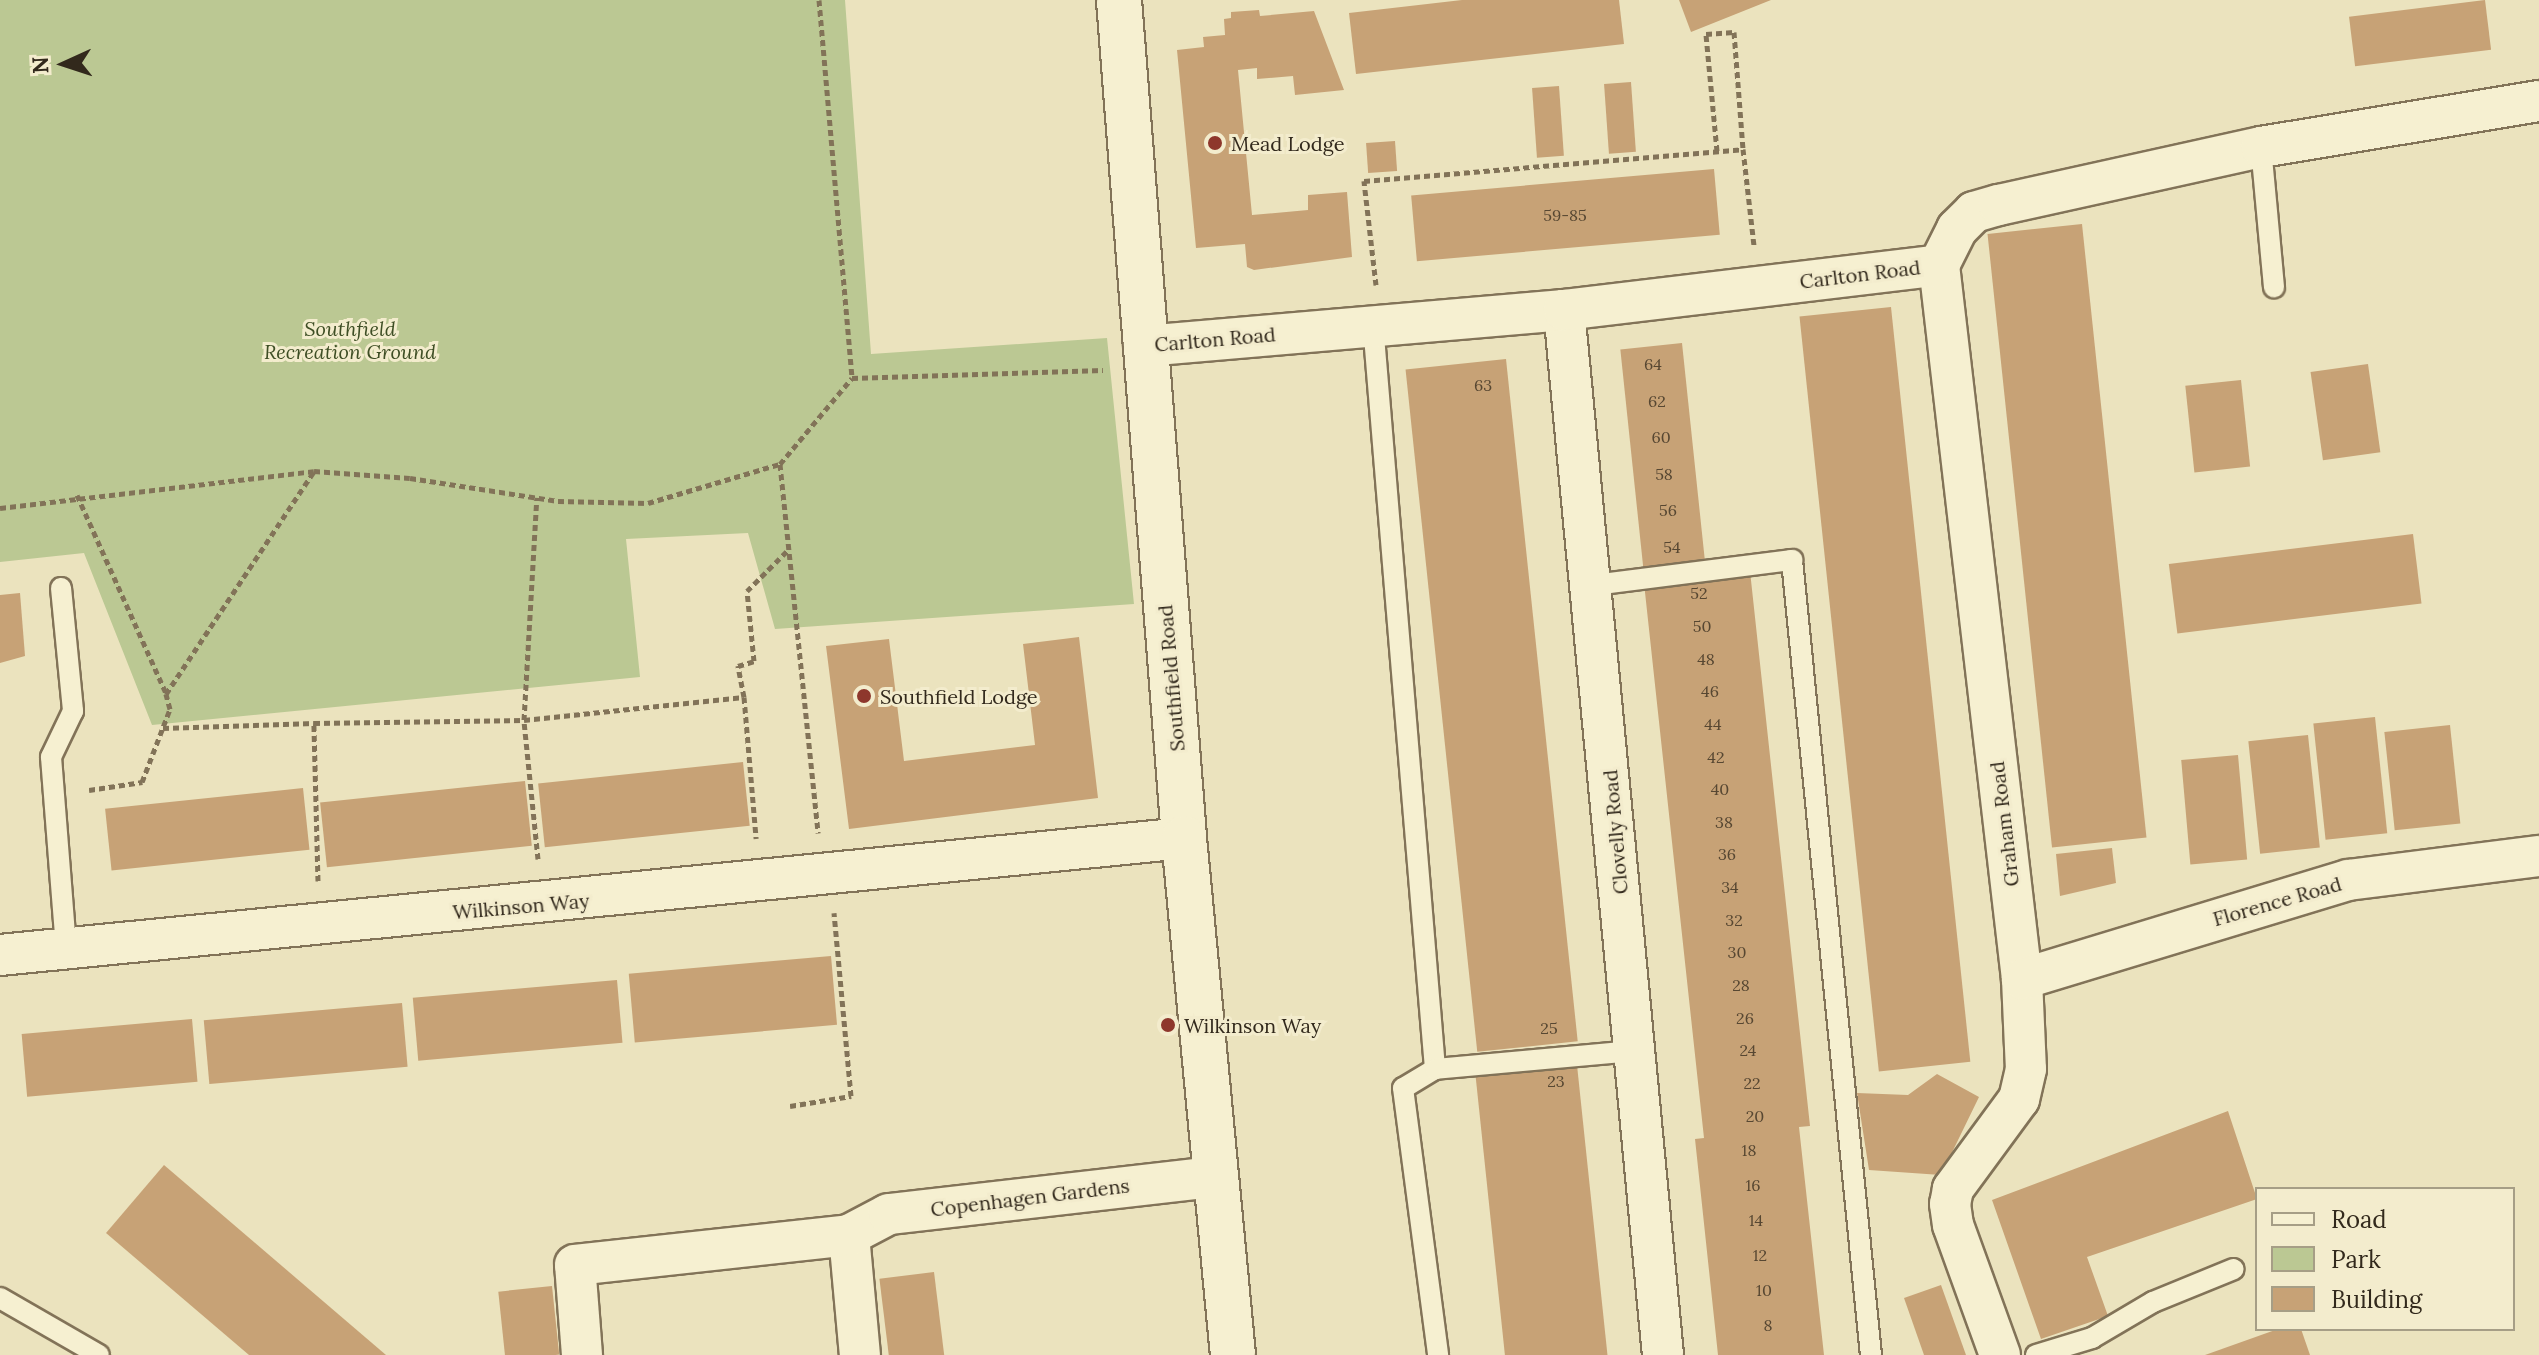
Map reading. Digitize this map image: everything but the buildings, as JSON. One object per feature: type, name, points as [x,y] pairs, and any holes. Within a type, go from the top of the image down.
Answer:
[{"type":"main road","name":"Southfield Road","points":[[1119,0],[1140,230],[1126,358],[1184,838],[1233,1355]]},
{"type":"street","name":"Carlton Road","points":[[1126,358],[1377,324],[1564,310],[1939,265],[1957,229],[1974,212],[2261,147],[2539,101]]},
{"type":"street","name":"Graham Road","points":[[1939,265],[2022,979],[2026,1069],[2019,1099],[1953,1189],[1950,1204],[1953,1225],[2000,1355]]},
{"type":"street","name":"Clovelly Road","points":[[1564,310],[1594,585],[1663,1355]]},
{"type":"street","name":"Wilkinson Way","points":[[0,955],[759,883],[1184,838]]},
{"type":"street","name":"Florence Road","points":[[2022,979],[2348,880],[2539,856]]},
{"type":"street","name":"Copenhagen Gardens","points":[[582,1355],[575,1265],[849,1235],[889,1214],[1216,1177]]},
{"type":"street","points":[[849,1235],[860,1355]]},
{"type":"lane","points":[[2261,147],[2274,287]]},
{"type":"lane","points":[[1377,324],[1435,1069]]},
{"type":"lane","points":[[1594,585],[1792,560],[1871,1355]]},
{"type":"lane","points":[[61,588],[73,711],[51,757],[66,949]]},
{"type":"lane","points":[[1438,1355],[1403,1088],[1435,1069],[1634,1051]]},
{"type":"lane","points":[[2036,1355],[2092,1338],[2153,1302],[2234,1269]]},
{"type":"lane","points":[[0,1298],[99,1355]]},
{"type":"path","points":[[0,508],[77,495],[314,471],[410,478],[537,497],[648,503],[780,464],[852,378],[819,0]]},
{"type":"path","points":[[1717,151],[1706,34],[1734,32],[1743,149],[1759,287]]},
{"type":"path","points":[[1377,324],[1364,181],[1743,149]]},
{"type":"path","points":[[852,378],[1126,358]]},
{"type":"path","points":[[780,464],[851,1096],[790,1106]]},
{"type":"path","points":[[166,694],[314,471]]},
{"type":"path","points":[[77,495],[170,709],[142,782],[89,788],[90,804]]},
{"type":"path","points":[[537,497],[524,720],[543,904]]},
{"type":"path","points":[[759,883],[744,697],[738,666],[754,661],[747,591],[789,549]]},
{"type":"path","points":[[163,728],[524,720],[744,697]]},
{"type":"path","points":[[314,723],[320,925]]},
{"type":"green space","name":"Southfield Recreation Ground","points":[[0,0],[845,0],[871,354],[1107,338],[1134,604],[775,629],[748,533],[626,539],[640,677],[152,725],[84,553],[0,562]]},
{"type":"place","name":"Mead Lodge","points":[[1215,143]]},
{"type":"place","name":"Southfield Lodge","points":[[864,696]]},
{"type":"place","name":"Wilkinson Way","points":[[1168,1025]]}]
